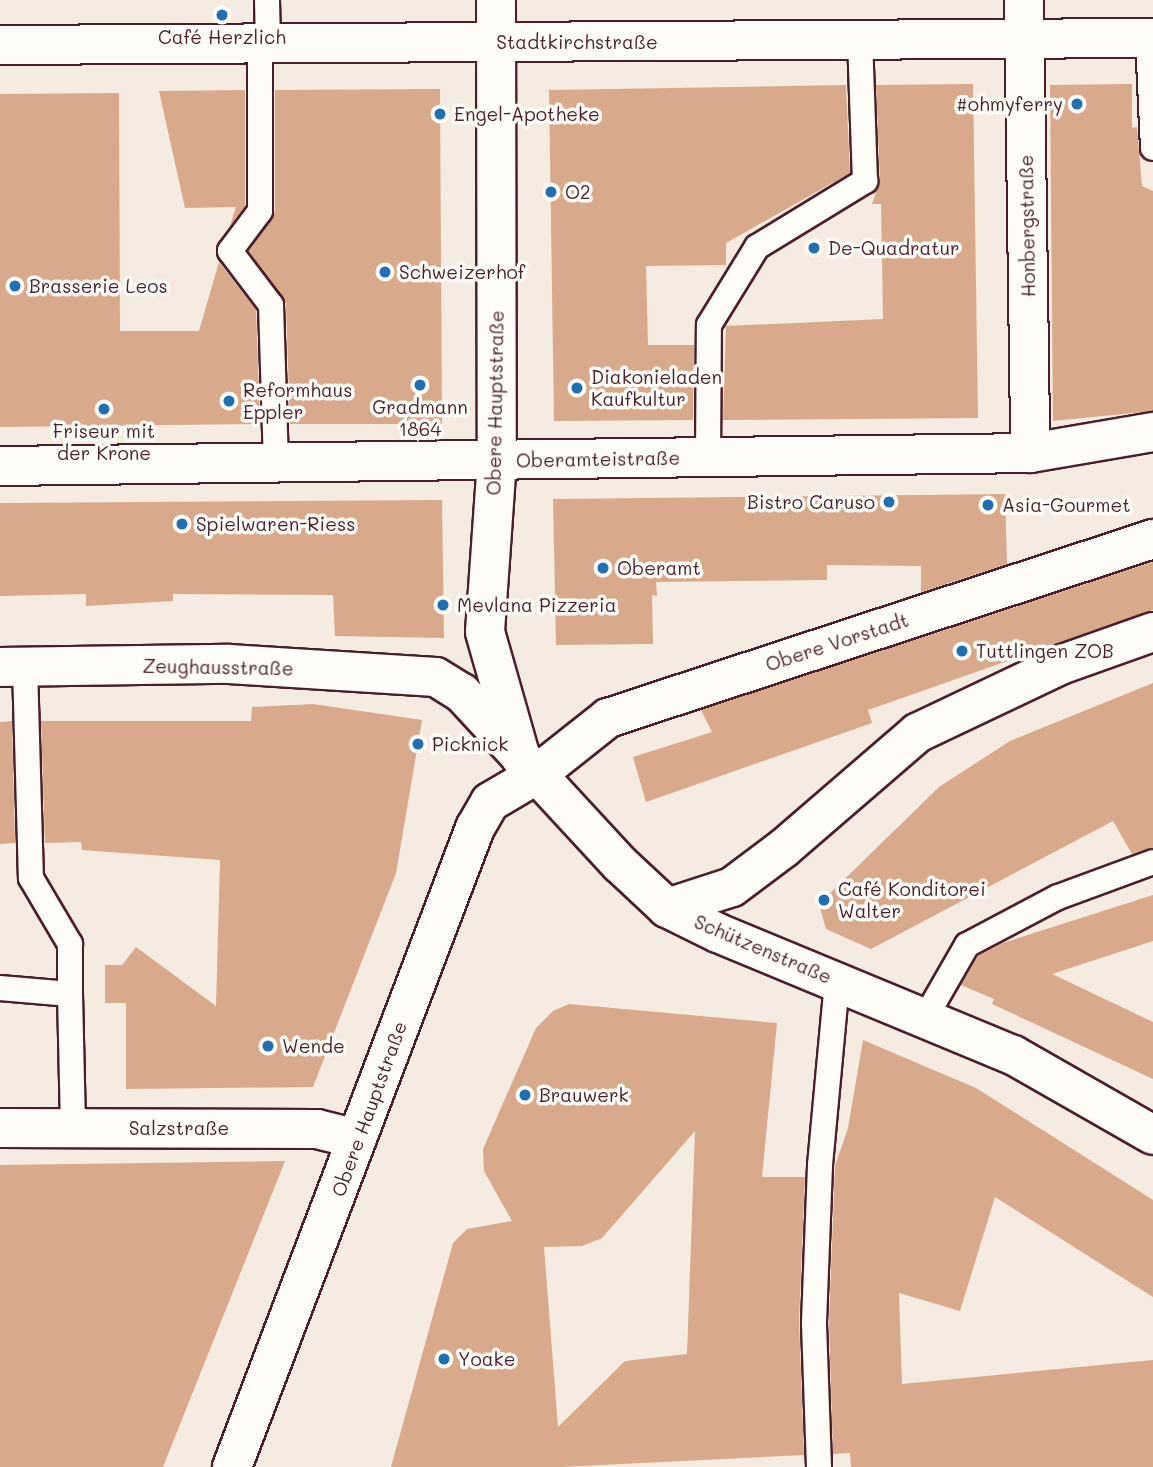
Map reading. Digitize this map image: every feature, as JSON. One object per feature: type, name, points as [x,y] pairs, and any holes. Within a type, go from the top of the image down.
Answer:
[{"type":"street","name":"Obere Hauptstraße","points":[[232,1467],[475,828],[490,802],[528,766],[485,632],[497,460],[496,0]]},
{"type":"street","name":"Honbergstraße","points":[[1024,0],[1030,453]]},
{"type":"street","name":"Stadtkirchstraße","points":[[0,45],[1151,38]]},
{"type":"street","name":"Oberamteistraße","points":[[0,466],[1030,453],[1153,432]]},
{"type":"street","name":"Obere Vorstadt","points":[[528,766],[608,718],[1153,539]]},
{"type":"street","points":[[667,908],[732,887],[784,848],[917,733],[1059,665],[1153,632]]},
{"type":"street","name":"Zeughausstraße","points":[[12,667],[229,664],[436,677]]},
{"type":"street","name":"Schützenstraße","points":[[436,677],[462,693],[528,766],[667,908],[718,933],[1013,1055],[1153,1135]]},
{"type":"street","name":"Salzstraße","points":[[0,1128],[317,1129],[357,1139]]},
{"type":"lane","points":[[267,0],[260,211],[230,251],[271,305],[276,462]]},
{"type":"lane","points":[[1151,38],[1153,148]]},
{"type":"lane","points":[[708,457],[709,326],[757,247],[865,181],[860,40]]},
{"type":"lane","points":[[12,667],[31,878],[70,944],[73,1127]]},
{"type":"lane","points":[[925,1018],[967,945],[1058,897],[1153,862]]},
{"type":"lane","points":[[819,1467],[814,1309],[820,1165],[837,980]]},
{"type":"lane","points":[[0,988],[70,994]]},
{"type":"building","points":[[973,84],[978,418],[723,420],[726,326],[883,319],[881,204],[872,204],[880,180],[876,85]]},
{"type":"building","points":[[1132,84],[1132,128],[1137,127],[1142,186],[1153,191],[1153,411],[1053,421],[1050,85]]},
{"type":"building","points":[[846,85],[850,173],[726,243],[726,265],[646,266],[648,345],[694,345],[693,420],[554,421],[549,90]]},
{"type":"building","points":[[440,89],[442,424],[290,424],[286,304],[249,251],[275,211],[275,90]]},
{"type":"building","points":[[245,90],[245,206],[230,226],[236,207],[185,208],[159,91]]},
{"type":"building","points":[[119,93],[120,331],[199,331],[219,262],[256,310],[260,424],[0,427],[0,94]]},
{"type":"building","points":[[1005,494],[1007,564],[921,592],[921,566],[827,565],[827,580],[656,582],[657,596],[652,595],[653,644],[556,645],[553,499]]},
{"type":"building","points":[[442,500],[444,638],[335,636],[333,595],[173,594],[173,601],[86,606],[86,594],[0,596],[0,503]]},
{"type":"building","name":"Tuttlingen ZOB","points":[[1153,562],[1153,610],[868,710],[872,723],[646,802],[633,757],[712,732],[701,710]]},
{"type":"building","points":[[1153,683],[1153,847],[1132,854],[1113,821],[871,949],[826,929],[819,904],[939,787],[1010,741]]},
{"type":"building","points":[[313,704],[422,720],[396,873],[313,1087],[126,1089],[126,1003],[105,1003],[105,965],[122,965],[136,947],[216,1006],[220,860],[82,850],[81,842],[45,843],[41,721],[251,721],[252,707]]},
{"type":"building","points":[[12,721],[15,843],[0,844],[0,722]]},
{"type":"building","points":[[1153,895],[1153,941],[1052,974],[1153,1022],[1153,1079],[992,1004],[994,999],[961,985],[978,956],[1003,943]]},
{"type":"building","points":[[569,1004],[777,1023],[762,1177],[805,1177],[799,1321],[804,1455],[561,1467],[391,1467],[453,1243],[467,1229],[512,1221],[484,1171],[483,1149],[536,1028],[553,1011]],"holes":[[[695,1131],[687,1354],[625,1361],[558,1427],[544,1247],[582,1246],[602,1238]]]},
{"type":"building","points":[[863,1040],[976,1088],[1153,1200],[1153,1297],[995,1197],[960,1311],[899,1293],[902,1384],[1153,1360],[1153,1467],[851,1467],[850,1453],[833,1454],[829,1322],[835,1166],[848,1128]]},
{"type":"building","points":[[285,1161],[163,1467],[0,1467],[0,1165]]},
{"type":"place","name":"Café Herzlich","points":[[222,15]]},
{"type":"place","name":"#ohmyferry","points":[[1077,104]]},
{"type":"place","name":"Engel-Apotheke","points":[[440,114]]},
{"type":"place","name":"O2","points":[[551,192]]},
{"type":"place","name":"De-Quadratur","points":[[814,248]]},
{"type":"place","name":"Schweizerhof","points":[[385,272]]},
{"type":"place","name":"Brasserie Leos","points":[[15,286]]},
{"type":"place","name":"Gradmann 1864","points":[[420,385]]},
{"type":"place","name":"Diakonieladen Kaufkultur","points":[[577,388]]},
{"type":"place","name":"Reformhaus Eppler","points":[[229,401]]},
{"type":"place","name":"Friseur mit der Krone","points":[[104,409]]},
{"type":"place","name":"Bistro Caruso","points":[[889,502]]},
{"type":"place","name":"Asia-Gourmet","points":[[988,505]]},
{"type":"place","name":"Spielwaren-Riess","points":[[182,524]]},
{"type":"place","name":"Oberamt","points":[[603,568]]},
{"type":"place","name":"Mevlana Pizzeria","points":[[443,605]]},
{"type":"place","name":"Tuttlingen ZOB","points":[[962,651]]},
{"type":"place","name":"Picknick","points":[[418,744]]},
{"type":"place","name":"Café Konditorei Walter","points":[[824,900]]},
{"type":"place","name":"Wende","points":[[268,1046]]},
{"type":"place","name":"Brauwerk","points":[[525,1095]]},
{"type":"place","name":"Yoake","points":[[444,1359]]}]
